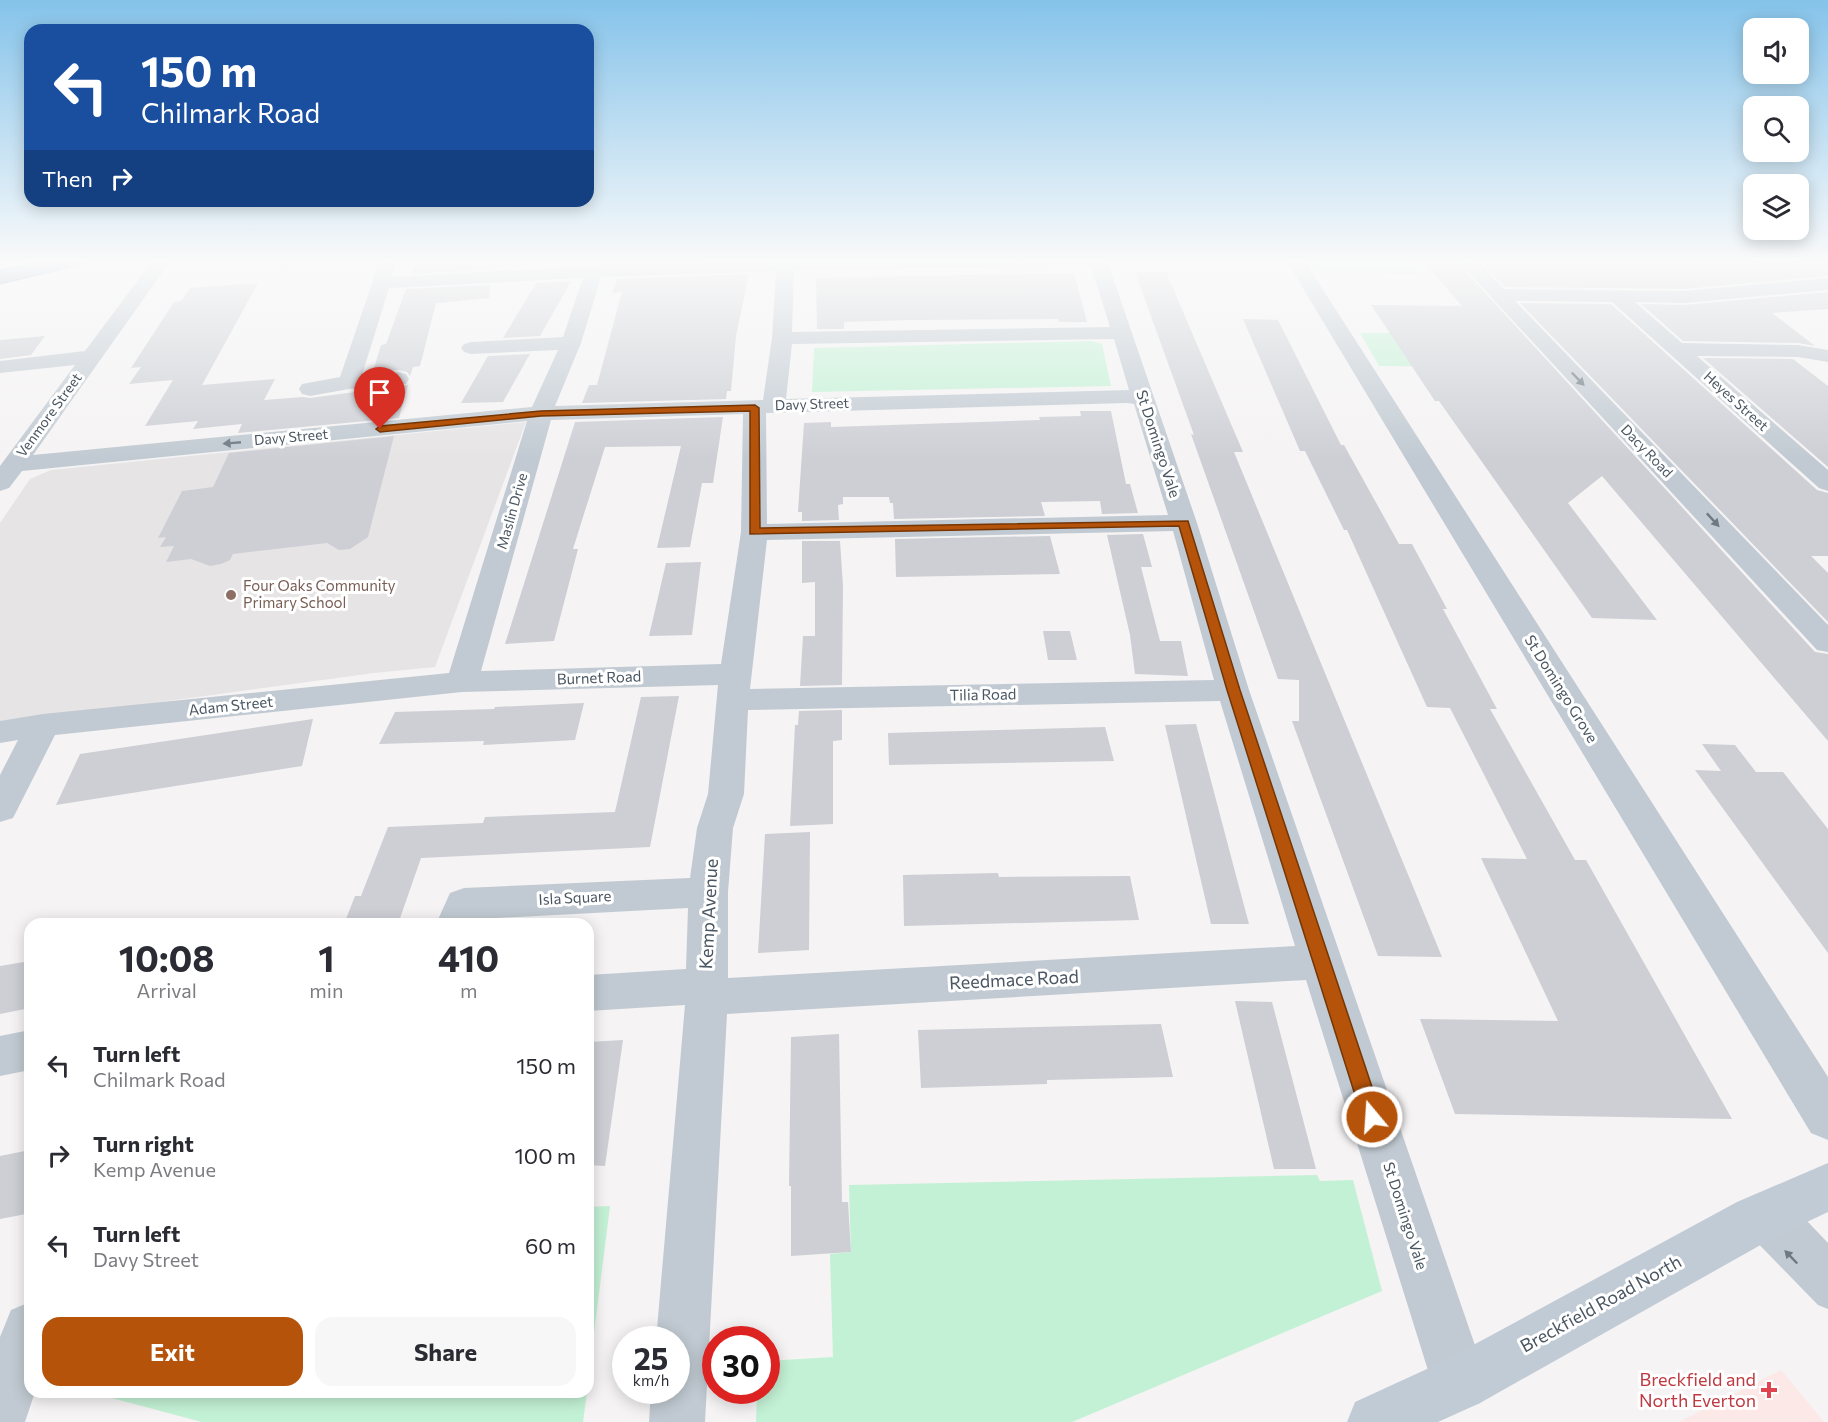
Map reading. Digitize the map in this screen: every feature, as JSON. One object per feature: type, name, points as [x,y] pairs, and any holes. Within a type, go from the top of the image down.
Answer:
[{"type":"street","name":"Venmore Street","points":[[0,483],[113,326]]},
{"type":"street","points":[[349,382],[368,326]]},
{"type":"street","name":"Maslin Drive","points":[[462,682],[541,413],[577,326]]},
{"type":"street","name":"Kemp Avenue","points":[[678,1422],[706,991],[708,892],[715,828],[726,794],[734,687],[754,532],[765,407],[782,338],[781,326]]},
{"type":"street","name":"St Domingo Vale","points":[[1118,326],[1184,523],[1233,690],[1321,962],[1460,1383]]},
{"type":"street","name":"St Domingo Grove","points":[[1336,326],[1828,1118]]},
{"type":"street","name":"Dacy Road","points":[[1528,326],[1828,643]]},
{"type":"street","name":"Heyes Street","points":[[1651,326],[1828,483]]},
{"type":"street","points":[[782,338],[1120,333]]},
{"type":"street","points":[[471,348],[571,344]]},
{"type":"street","points":[[1677,349],[1798,351],[1828,356]]},
{"type":"street","points":[[1798,351],[1828,374]]},
{"type":"street","points":[[0,367],[91,357]]},
{"type":"street","points":[[309,389],[349,382],[398,379]]},
{"type":"street","name":"Davy Street","points":[[14,464],[541,413],[1127,396],[1144,399]]},
{"type":"street","points":[[754,532],[1184,523]]},
{"type":"street","name":"Burnet Road","points":[[462,682],[734,687]]},
{"type":"street","name":"Adam Street","points":[[0,732],[43,725],[462,682]]},
{"type":"street","name":"Tilia Road","points":[[734,687],[1233,690]]},
{"type":"street","points":[[0,808],[43,725]]},
{"type":"street","name":"Isla Square","points":[[458,918],[464,904],[708,892]]},
{"type":"street","name":"Reedmace Road","points":[[706,991],[1321,962]]},
{"type":"street","points":[[594,993],[706,991]]},
{"type":"street","points":[[0,1056],[24,1051]]},
{"type":"street","name":"Breckfield Road North","points":[[1375,1422],[1460,1383],[1766,1215],[1828,1186]]},
{"type":"street","points":[[0,1413],[24,1346]]},
{"type":"lane","points":[[1766,1215],[1828,1263]]},
{"type":"lane","points":[[1766,1215],[1828,1295]]},
{"type":"shaded area","name":"Four Oaks Community Primary School","points":[[526,422],[435,667],[374,673],[0,724],[0,523],[30,479],[51,470]]},
{"type":"shaded area","name":"Breckfield and North Everton","points":[[1781,1370],[1824,1422],[1679,1422]]},
{"type":"green space","points":[[1360,333],[1470,333],[1491,367],[1379,366]]},
{"type":"green space","points":[[1092,341],[1102,344],[1111,386],[812,392],[814,348]]},
{"type":"green space","points":[[1317,1175],[1320,1181],[1353,1180],[1382,1291],[1072,1422],[756,1422],[757,1404],[780,1404],[780,1360],[833,1357],[830,1254],[851,1252],[849,1185]]},
{"type":"green space","points":[[610,1206],[594,1333],[594,1207]]},
{"type":"green space","points":[[112,1398],[586,1398],[583,1422],[202,1422]]},
{"type":"building","points":[[158,326],[234,326],[202,385],[275,379],[264,400],[310,398],[408,385],[399,418],[238,433],[242,424],[193,429],[198,421],[145,426],[173,380],[129,384],[141,367],[131,368]]},
{"type":"building","points":[[392,326],[430,326],[420,366],[413,367],[410,376],[407,372],[399,370],[373,372],[381,345],[386,344]]},
{"type":"building","points":[[510,326],[545,326],[540,336],[503,338]]},
{"type":"building","points":[[613,326],[738,326],[731,391],[727,391],[726,399],[582,403],[589,385],[597,385]]},
{"type":"building","points":[[817,326],[844,326],[844,329],[817,329]]},
{"type":"building","points":[[1155,326],[1189,326],[1243,452],[1234,452],[1442,957],[1378,956],[1292,721],[1299,721],[1299,680],[1278,679],[1191,434],[1194,435]]},
{"type":"building","points":[[1246,326],[1281,326],[1341,445],[1344,445],[1399,544],[1412,544],[1447,609],[1443,609],[1497,709],[1490,709],[1575,860],[1586,860],[1732,1119],[1455,1114],[1420,1019],[1558,1021],[1481,858],[1527,859],[1450,708],[1427,707],[1347,530],[1344,530],[1305,451],[1300,451]]},
{"type":"building","points":[[1385,326],[1516,326],[1815,652],[1828,654],[1828,741],[1602,476],[1568,503],[1657,620],[1592,618],[1439,401],[1435,401]]},
{"type":"building","points":[[1543,326],[1636,326],[1817,490],[1828,493],[1828,556],[1811,556],[1828,573],[1828,622]]},
{"type":"building","points":[[1666,326],[1789,326],[1815,346],[1798,343],[1683,341]]},
{"type":"building","points":[[45,336],[31,355],[0,359],[0,340]]},
{"type":"building","points":[[530,354],[503,402],[461,403],[488,356]]},
{"type":"building","points":[[1703,358],[1793,359],[1828,386],[1828,467]]},
{"type":"building","points":[[1080,411],[1111,411],[1126,484],[1130,484],[1138,513],[1102,514],[1100,501],[1041,502],[1045,516],[894,519],[893,503],[890,503],[889,497],[843,497],[843,504],[838,505],[839,520],[802,521],[802,512],[798,512],[804,423],[831,422],[831,427],[1040,420],[1039,417],[1081,416]]},
{"type":"building","points":[[723,417],[713,483],[702,483],[690,547],[657,548],[681,446],[605,447],[573,549],[578,549],[554,641],[505,644],[575,422]]},
{"type":"building","points":[[394,436],[368,537],[350,549],[339,550],[327,543],[233,554],[230,560],[210,566],[191,559],[166,562],[174,546],[160,547],[166,537],[158,538],[182,491],[213,487],[229,453]]},
{"type":"building","points":[[1143,534],[1152,567],[1141,567],[1160,641],[1181,641],[1188,676],[1135,674],[1130,635],[1107,535]]},
{"type":"building","points":[[1050,536],[1060,574],[896,577],[895,539]]},
{"type":"building","points":[[802,541],[840,541],[843,586],[842,685],[800,686],[803,636],[815,636],[815,582],[802,583]]},
{"type":"building","points":[[701,562],[692,635],[649,636],[666,563]]},
{"type":"building","points":[[1043,631],[1070,631],[1077,660],[1048,660]]},
{"type":"building","points":[[679,696],[650,847],[421,858],[400,918],[346,918],[355,896],[361,896],[388,827],[483,823],[485,817],[615,812],[641,697]]},
{"type":"building","points":[[584,703],[575,740],[483,745],[484,741],[379,744],[395,712]]},
{"type":"building","points":[[842,710],[842,740],[833,741],[833,824],[790,826],[795,725],[798,725],[799,711]]},
{"type":"building","points":[[313,719],[302,766],[56,805],[80,754]]},
{"type":"building","points":[[1196,724],[1249,924],[1211,924],[1165,725]]},
{"type":"building","points":[[1105,727],[1114,761],[889,765],[888,733]]},
{"type":"building","points":[[1702,744],[1735,745],[1756,772],[1783,772],[1828,829],[1828,953],[1695,770],[1721,771]]},
{"type":"building","points":[[810,832],[809,950],[758,953],[765,834]]},
{"type":"building","points":[[998,873],[999,877],[1130,876],[1139,920],[904,926],[903,875]]},
{"type":"building","points":[[24,962],[24,1009],[0,1014],[0,966]]},
{"type":"building","points":[[1235,1001],[1272,1002],[1316,1169],[1274,1169]]},
{"type":"building","points":[[1161,1024],[1173,1077],[1047,1080],[1047,1084],[921,1088],[918,1030]]},
{"type":"building","points":[[839,1034],[842,1202],[848,1202],[851,1252],[791,1256],[791,1186],[789,1186],[791,1037]]},
{"type":"building","points":[[623,1040],[605,1166],[594,1165],[594,1042]]},
{"type":"building","points":[[24,1151],[24,1214],[0,1219],[0,1156]]},
{"type":"place","name":"Four Oaks Community Primary School","points":[[231,595]]},
{"type":"place","name":"Breckfield and North Everton","points":[[1769,1390]]},
{"type":"route","points":[[380,429],[541,413],[755,408],[754,532],[1184,523],[1233,690],[1372,1117]]}]
